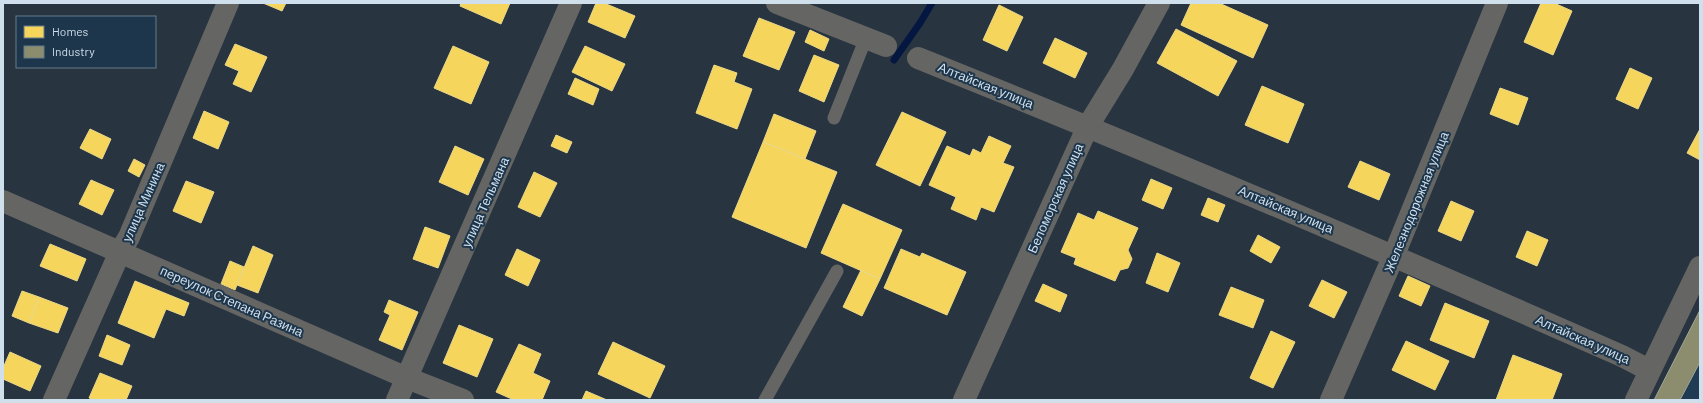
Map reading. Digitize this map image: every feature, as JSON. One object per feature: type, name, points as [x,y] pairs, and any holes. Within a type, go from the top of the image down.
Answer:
[{"type":"street","name":"улица Минина","points":[[54,400],[120,252],[133,227],[228,3]]},
{"type":"street","name":"улица Тельмана","points":[[398,400],[571,3]]},
{"type":"street","points":[[777,3],[886,46]]},
{"type":"street","name":"Беломорская улица","points":[[964,400],[1088,126],[1123,69],[1159,3]]},
{"type":"street","name":"Железнодорожная улица","points":[[1331,400],[1394,255],[1497,3]]},
{"type":"street","name":"Алтайская улица","points":[[918,58],[1088,126],[1394,255],[1622,356],[1649,370]]},
{"type":"street","name":"переулок Степана Разина","points":[[3,201],[407,378],[463,400]]},
{"type":"street","points":[[1636,400],[1649,370],[1700,267]]},
{"type":"lane","points":[[834,118],[866,38]]},
{"type":"lane","points":[[765,400],[837,271]]},
{"type":"shaded area","points":[[1700,310],[1700,400],[1654,400]]},
{"type":"building: Homes","points":[[263,3],[286,3],[282,11]]},
{"type":"building: Homes","points":[[461,3],[510,3],[501,24],[460,6]]},
{"type":"building: Homes","points":[[596,3],[604,3],[635,16],[625,38],[588,22]]},
{"type":"building: Homes","points":[[1191,3],[1219,3],[1268,25],[1253,58],[1181,25]]},
{"type":"building: Homes","points":[[1541,3],[1554,3],[1572,11],[1553,55],[1524,42]]},
{"type":"building: Homes","points":[[999,5],[1023,17],[1007,51],[983,40]]},
{"type":"building: Homes","points":[[759,18],[795,32],[779,70],[743,56]]},
{"type":"building: Homes","points":[[1176,29],[1237,61],[1218,96],[1157,63]]},
{"type":"building: Homes","points":[[810,30],[829,39],[824,51],[805,42]]},
{"type":"building: Homes","points":[[1055,38],[1087,53],[1075,78],[1043,63]]},
{"type":"building: Homes","points":[[235,44],[267,57],[251,92],[233,84],[239,71],[225,65]]},
{"type":"building: Homes","points":[[453,46],[489,62],[471,104],[434,88]]},
{"type":"building: Homes","points":[[585,46],[625,64],[612,91],[572,72]]},
{"type":"building: Homes","points":[[814,55],[839,65],[824,102],[799,91]]},
{"type":"building: Homes","points":[[714,65],[737,73],[734,82],[752,89],[737,129],[696,113]]},
{"type":"building: Homes","points":[[1630,68],[1652,78],[1638,109],[1616,99]]},
{"type":"building: Homes","points":[[575,78],[599,89],[593,105],[568,94]]},
{"type":"building: Homes","points":[[1262,86],[1304,104],[1288,143],[1245,125]]},
{"type":"building: Homes","points":[[1500,88],[1528,98],[1518,125],[1490,114]]},
{"type":"building: Homes","points":[[204,111],[229,122],[218,149],[193,138]]},
{"type":"building: Homes","points":[[902,112],[946,132],[920,186],[876,165]]},
{"type":"building: Homes","points":[[774,114],[816,131],[805,159],[763,142]]},
{"type":"building: Homes","points":[[90,129],[111,139],[102,159],[80,148]]},
{"type":"building: Homes","points":[[1700,129],[1700,160],[1687,153]]},
{"type":"building: Homes","points":[[556,135],[572,142],[567,153],[551,146]]},
{"type":"building: Homes","points":[[989,136],[1011,146],[1003,163],[1014,167],[994,212],[981,207],[976,220],[951,209],[956,197],[929,185],[947,146],[970,156],[973,149],[981,153]]},
{"type":"building: Homes","points":[[763,142],[837,172],[806,248],[732,217]]},
{"type":"building: Homes","points":[[455,146],[484,159],[468,195],[439,182]]},
{"type":"building: Homes","points":[[134,159],[145,165],[139,177],[128,171]]},
{"type":"building: Homes","points":[[1360,161],[1390,174],[1379,200],[1348,187]]},
{"type":"building: Homes","points":[[534,172],[557,183],[540,217],[518,207]]},
{"type":"building: Homes","points":[[1151,179],[1172,188],[1163,209],[1142,200]]},
{"type":"building: Homes","points":[[91,180],[114,190],[102,215],[79,204]]},
{"type":"building: Homes","points":[[186,181],[214,192],[201,223],[173,211]]},
{"type":"building: Homes","points":[[1208,198],[1225,205],[1218,222],[1201,215]]},
{"type":"building: Homes","points":[[1451,201],[1474,211],[1461,241],[1438,231]]},
{"type":"building: Homes","points":[[843,204],[902,230],[880,279],[821,253]]},
{"type":"building: Homes","points":[[1098,211],[1138,228],[1128,250],[1132,259],[1128,268],[1120,270],[1115,281],[1074,264],[1076,258],[1061,252],[1078,213],[1094,220]]},
{"type":"building: Homes","points":[[425,227],[450,236],[438,268],[413,259]]},
{"type":"building: Homes","points":[[1527,231],[1548,240],[1537,266],[1516,257]]},
{"type":"building: Homes","points":[[1258,235],[1280,247],[1271,263],[1250,251]]},
{"type":"building: Homes","points":[[50,244],[86,259],[77,281],[40,266]]},
{"type":"building: Homes","points":[[253,246],[273,255],[258,293],[237,285]]},
{"type":"building: Homes","points":[[517,249],[540,260],[528,286],[505,275]]},
{"type":"building: Homes","points":[[901,249],[920,257],[922,253],[966,272],[947,315],[884,288]]},
{"type":"building: Homes","points":[[1157,253],[1180,263],[1168,292],[1146,283]]},
{"type":"building: Homes","points":[[230,261],[244,267],[235,290],[221,284]]},
{"type":"building: Homes","points":[[861,270],[880,279],[862,316],[843,307]]},
{"type":"building: Homes","points":[[1408,276],[1430,286],[1421,306],[1399,296]]},
{"type":"building: Homes","points":[[1322,280],[1347,292],[1334,318],[1309,306]]},
{"type":"building: Homes","points":[[135,281],[189,303],[184,316],[166,309],[154,338],[118,323]]},
{"type":"building: Homes","points":[[1043,284],[1067,295],[1060,312],[1035,301]]},
{"type":"building: Homes","points":[[1231,287],[1264,300],[1253,328],[1219,315]]},
{"type":"building: Homes","points":[[22,291],[39,297],[29,323],[12,316]]},
{"type":"building: Homes","points":[[39,297],[68,308],[58,333],[29,323]]},
{"type":"building: Homes","points":[[389,300],[418,312],[402,350],[379,340],[390,315],[384,312]]},
{"type":"building: Homes","points":[[1445,303],[1489,321],[1474,358],[1430,340]]},
{"type":"building: Homes","points":[[459,325],[493,339],[477,377],[443,363]]},
{"type":"building: Homes","points":[[1271,331],[1295,342],[1273,388],[1250,378]]},
{"type":"building: Homes","points":[[107,335],[130,345],[122,365],[99,356]]},
{"type":"building: Homes","points":[[1406,341],[1449,361],[1435,390],[1392,370]]},
{"type":"building: Homes","points":[[613,342],[665,366],[650,398],[598,374]]},
{"type":"building: Homes","points":[[519,344],[541,354],[533,373],[550,381],[542,400],[514,400],[496,392]]},
{"type":"building: Homes","points":[[10,352],[41,366],[30,391],[3,379],[3,368]]},
{"type":"building: Homes","points":[[1513,355],[1562,374],[1552,400],[1496,400]]},
{"type":"building: Homes","points":[[100,373],[132,386],[126,400],[95,400],[89,398]]},
{"type":"building: Homes","points":[[586,391],[607,400],[582,400]]},
{"type":"building: Industry","points":[[1700,310],[1700,362],[1680,400],[1654,400]]},
{"type":"waterway","points":[[894,60],[932,3]]}]
